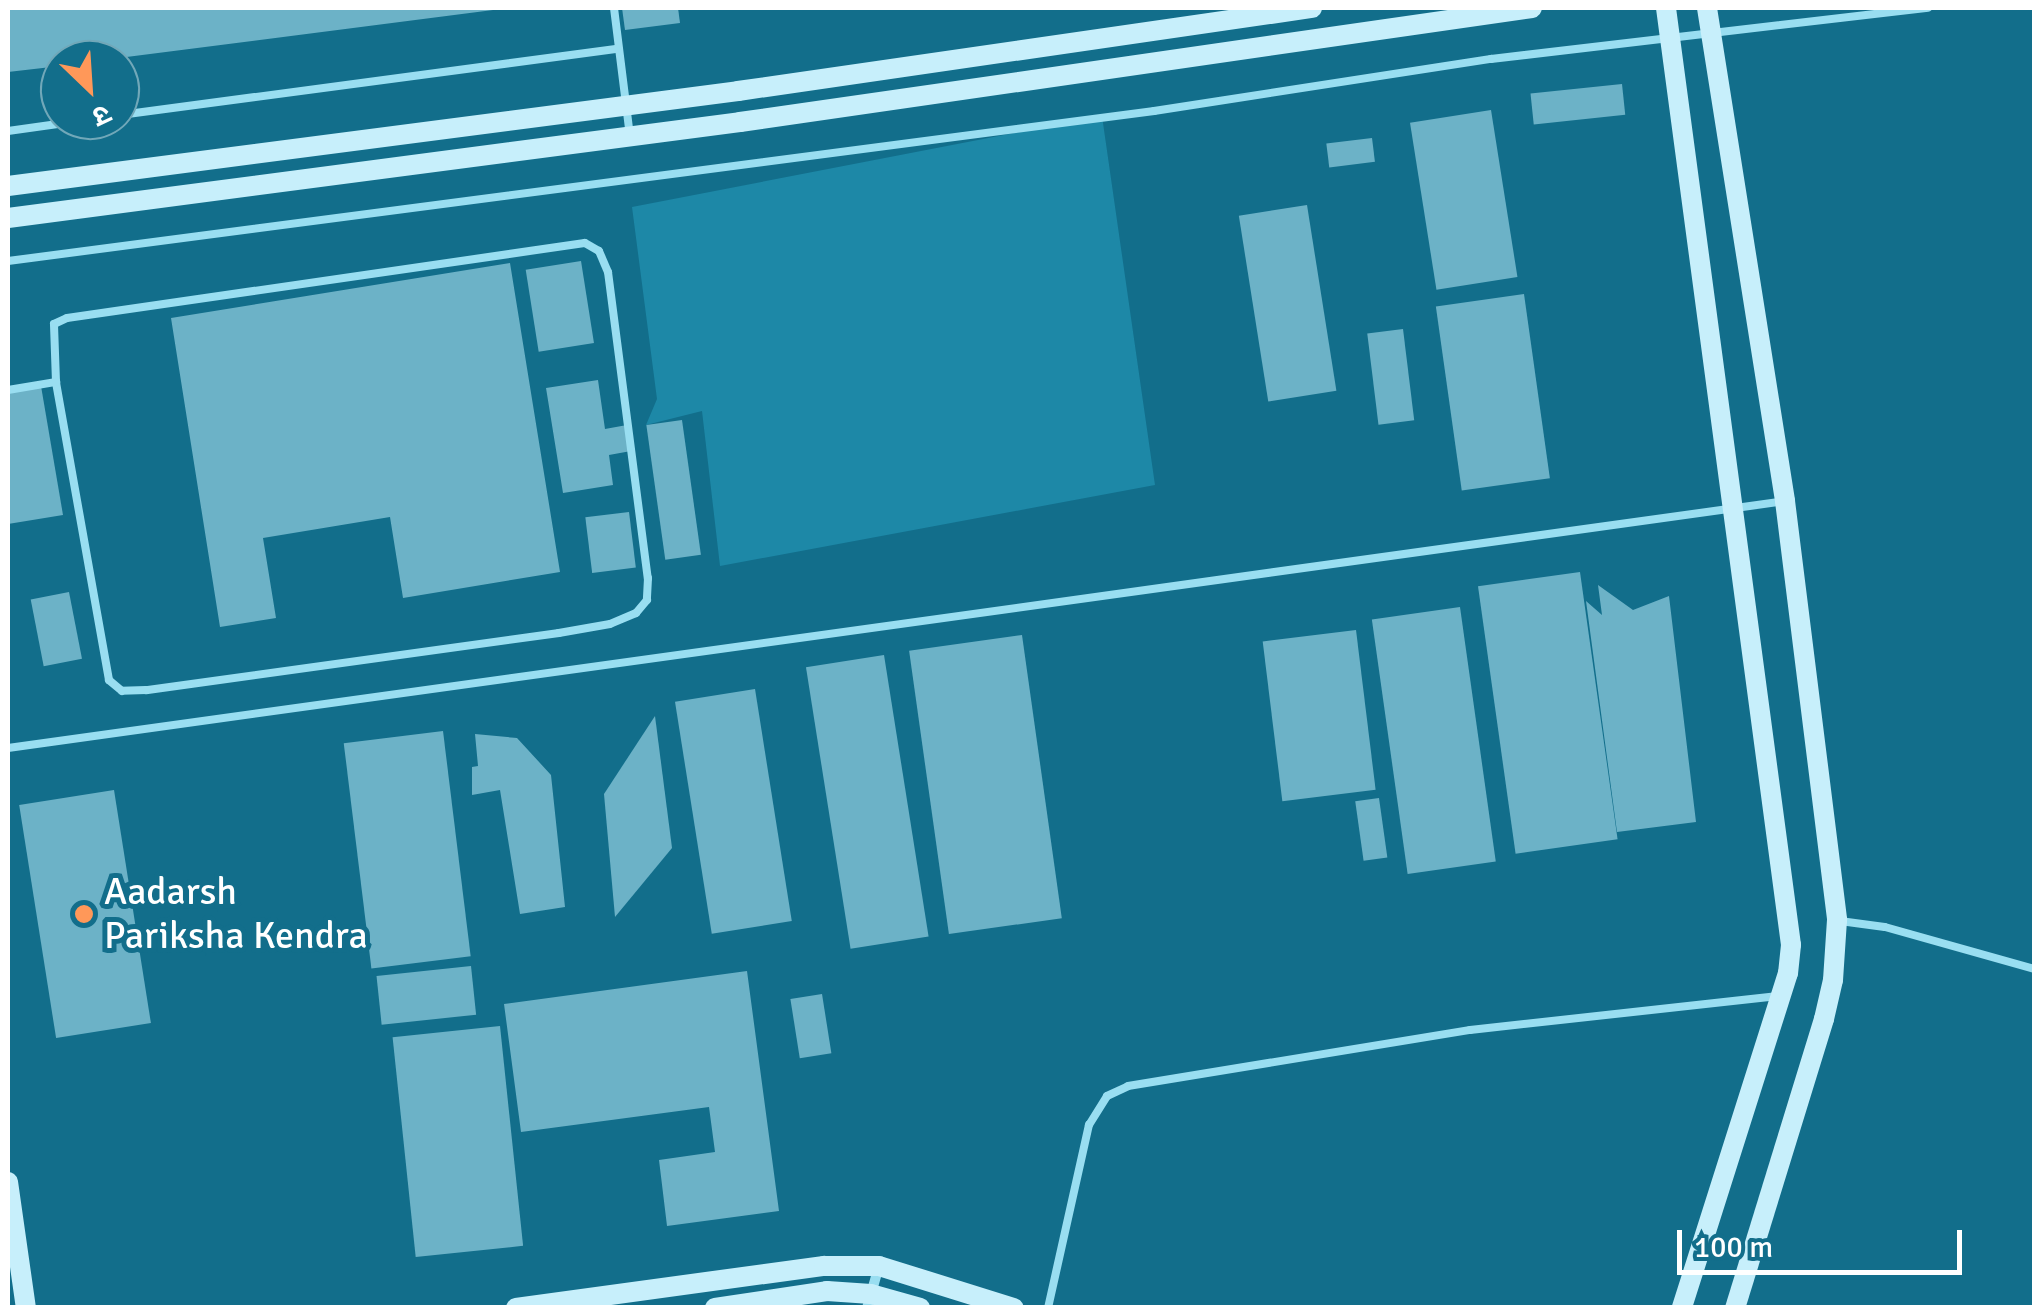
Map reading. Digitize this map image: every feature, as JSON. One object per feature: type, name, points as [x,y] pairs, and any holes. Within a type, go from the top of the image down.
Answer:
[{"type":"street","points":[[8,186],[738,92],[1312,8]]},
{"type":"street","points":[[8,218],[630,136],[1532,8]]},
{"type":"street","points":[[1666,8],[1791,945],[1780,996],[1682,1308]]},
{"type":"street","points":[[1707,8],[1785,501],[1837,920],[1834,980],[1735,1308]]},
{"type":"street","points":[[8,1182],[26,1308]]},
{"type":"street","points":[[516,1308],[824,1266],[879,1266],[1014,1308]]},
{"type":"street","points":[[869,1300],[879,1266]]},
{"type":"street","points":[[714,1308],[827,1291],[920,1308]]},
{"type":"lane","points":[[614,8],[616,49],[630,136]]},
{"type":"lane","points":[[8,261],[1154,111],[1491,60],[1928,8]]},
{"type":"lane","points":[[140,112],[616,49]]},
{"type":"lane","points":[[8,131],[40,126]]},
{"type":"lane","points":[[586,243],[599,251],[608,272],[648,578],[647,600],[636,612],[610,624],[558,634],[122,691],[110,680],[103,660],[56,382],[54,324],[67,318],[586,243]]},
{"type":"lane","points":[[8,390],[56,382]]},
{"type":"lane","points":[[8,748],[1785,501]]},
{"type":"lane","points":[[1837,920],[1885,927],[2034,968]]},
{"type":"lane","points":[[1048,1308],[1089,1125],[1107,1096],[1128,1086],[1470,1030],[1780,996]]},
{"type":"shaded area","points":[[1102,116],[1155,485],[720,566],[702,411],[646,425],[657,399],[632,207]]},
{"type":"building","points":[[8,8],[493,8],[140,55],[140,40],[40,40],[40,68],[8,72]]},
{"type":"building","points":[[622,8],[678,8],[680,23],[625,30]]},
{"type":"building","points":[[1622,84],[1625,115],[1534,124],[1531,94]]},
{"type":"building","points":[[1491,110],[1517,277],[1436,290],[1410,123]]},
{"type":"building","points":[[1372,138],[1375,162],[1329,167],[1326,144]]},
{"type":"building","points":[[1307,205],[1336,391],[1268,401],[1239,216]]},
{"type":"building","points":[[581,261],[594,343],[539,352],[526,270]]},
{"type":"building","points":[[510,263],[560,572],[403,598],[390,517],[263,538],[276,618],[220,627],[171,318]]},
{"type":"building","points":[[1524,294],[1550,478],[1462,491],[1436,306]]},
{"type":"building","points":[[1403,329],[1414,420],[1378,425],[1367,333]]},
{"type":"building","points":[[598,380],[605,429],[627,425],[631,451],[609,455],[613,485],[563,493],[546,388]]},
{"type":"building","points":[[41,386],[63,515],[8,524],[8,391]]},
{"type":"building","points":[[682,420],[701,555],[665,560],[646,425]]},
{"type":"building","points":[[629,512],[636,568],[592,573],[585,517]]},
{"type":"building","points":[[1580,572],[1618,839],[1516,854],[1478,586]]},
{"type":"building","points":[[1598,585],[1633,610],[1669,596],[1696,822],[1617,832],[1586,601],[1602,615]]},
{"type":"building","points":[[69,592],[82,659],[44,666],[31,599]]},
{"type":"building","points":[[1460,607],[1496,861],[1408,874],[1372,619]]},
{"type":"building","points":[[1356,630],[1376,790],[1282,801],[1263,641]]},
{"type":"building","points":[[1022,635],[1062,918],[949,934],[909,651]]},
{"type":"building","points":[[884,655],[929,936],[851,949],[806,667]]},
{"type":"building","points":[[755,689],[792,921],[712,934],[675,702]]},
{"type":"building","points":[[655,716],[672,848],[615,917],[604,794]]},
{"type":"building","points":[[443,731],[471,956],[371,968],[344,743]]},
{"type":"building","points":[[475,734],[517,738],[551,775],[565,907],[520,914],[500,790],[472,795],[472,767],[478,766]]},
{"type":"building","name":"Aadarsh Pariksha Kendra","points":[[114,790],[151,1023],[56,1038],[19,805]]},
{"type":"building","points":[[1379,798],[1387,857],[1364,861],[1355,801]]},
{"type":"building","points":[[471,966],[476,1015],[382,1025],[377,976]]},
{"type":"building","points":[[747,971],[779,1211],[667,1226],[659,1160],[715,1152],[709,1107],[521,1132],[504,1004]]},
{"type":"building","points":[[822,994],[831,1053],[800,1058],[790,999]]},
{"type":"building","points":[[500,1026],[523,1246],[416,1257],[393,1037]]},
{"type":"place","name":"Aadarsh Pariksha Kendra","points":[[84,914]]}]
